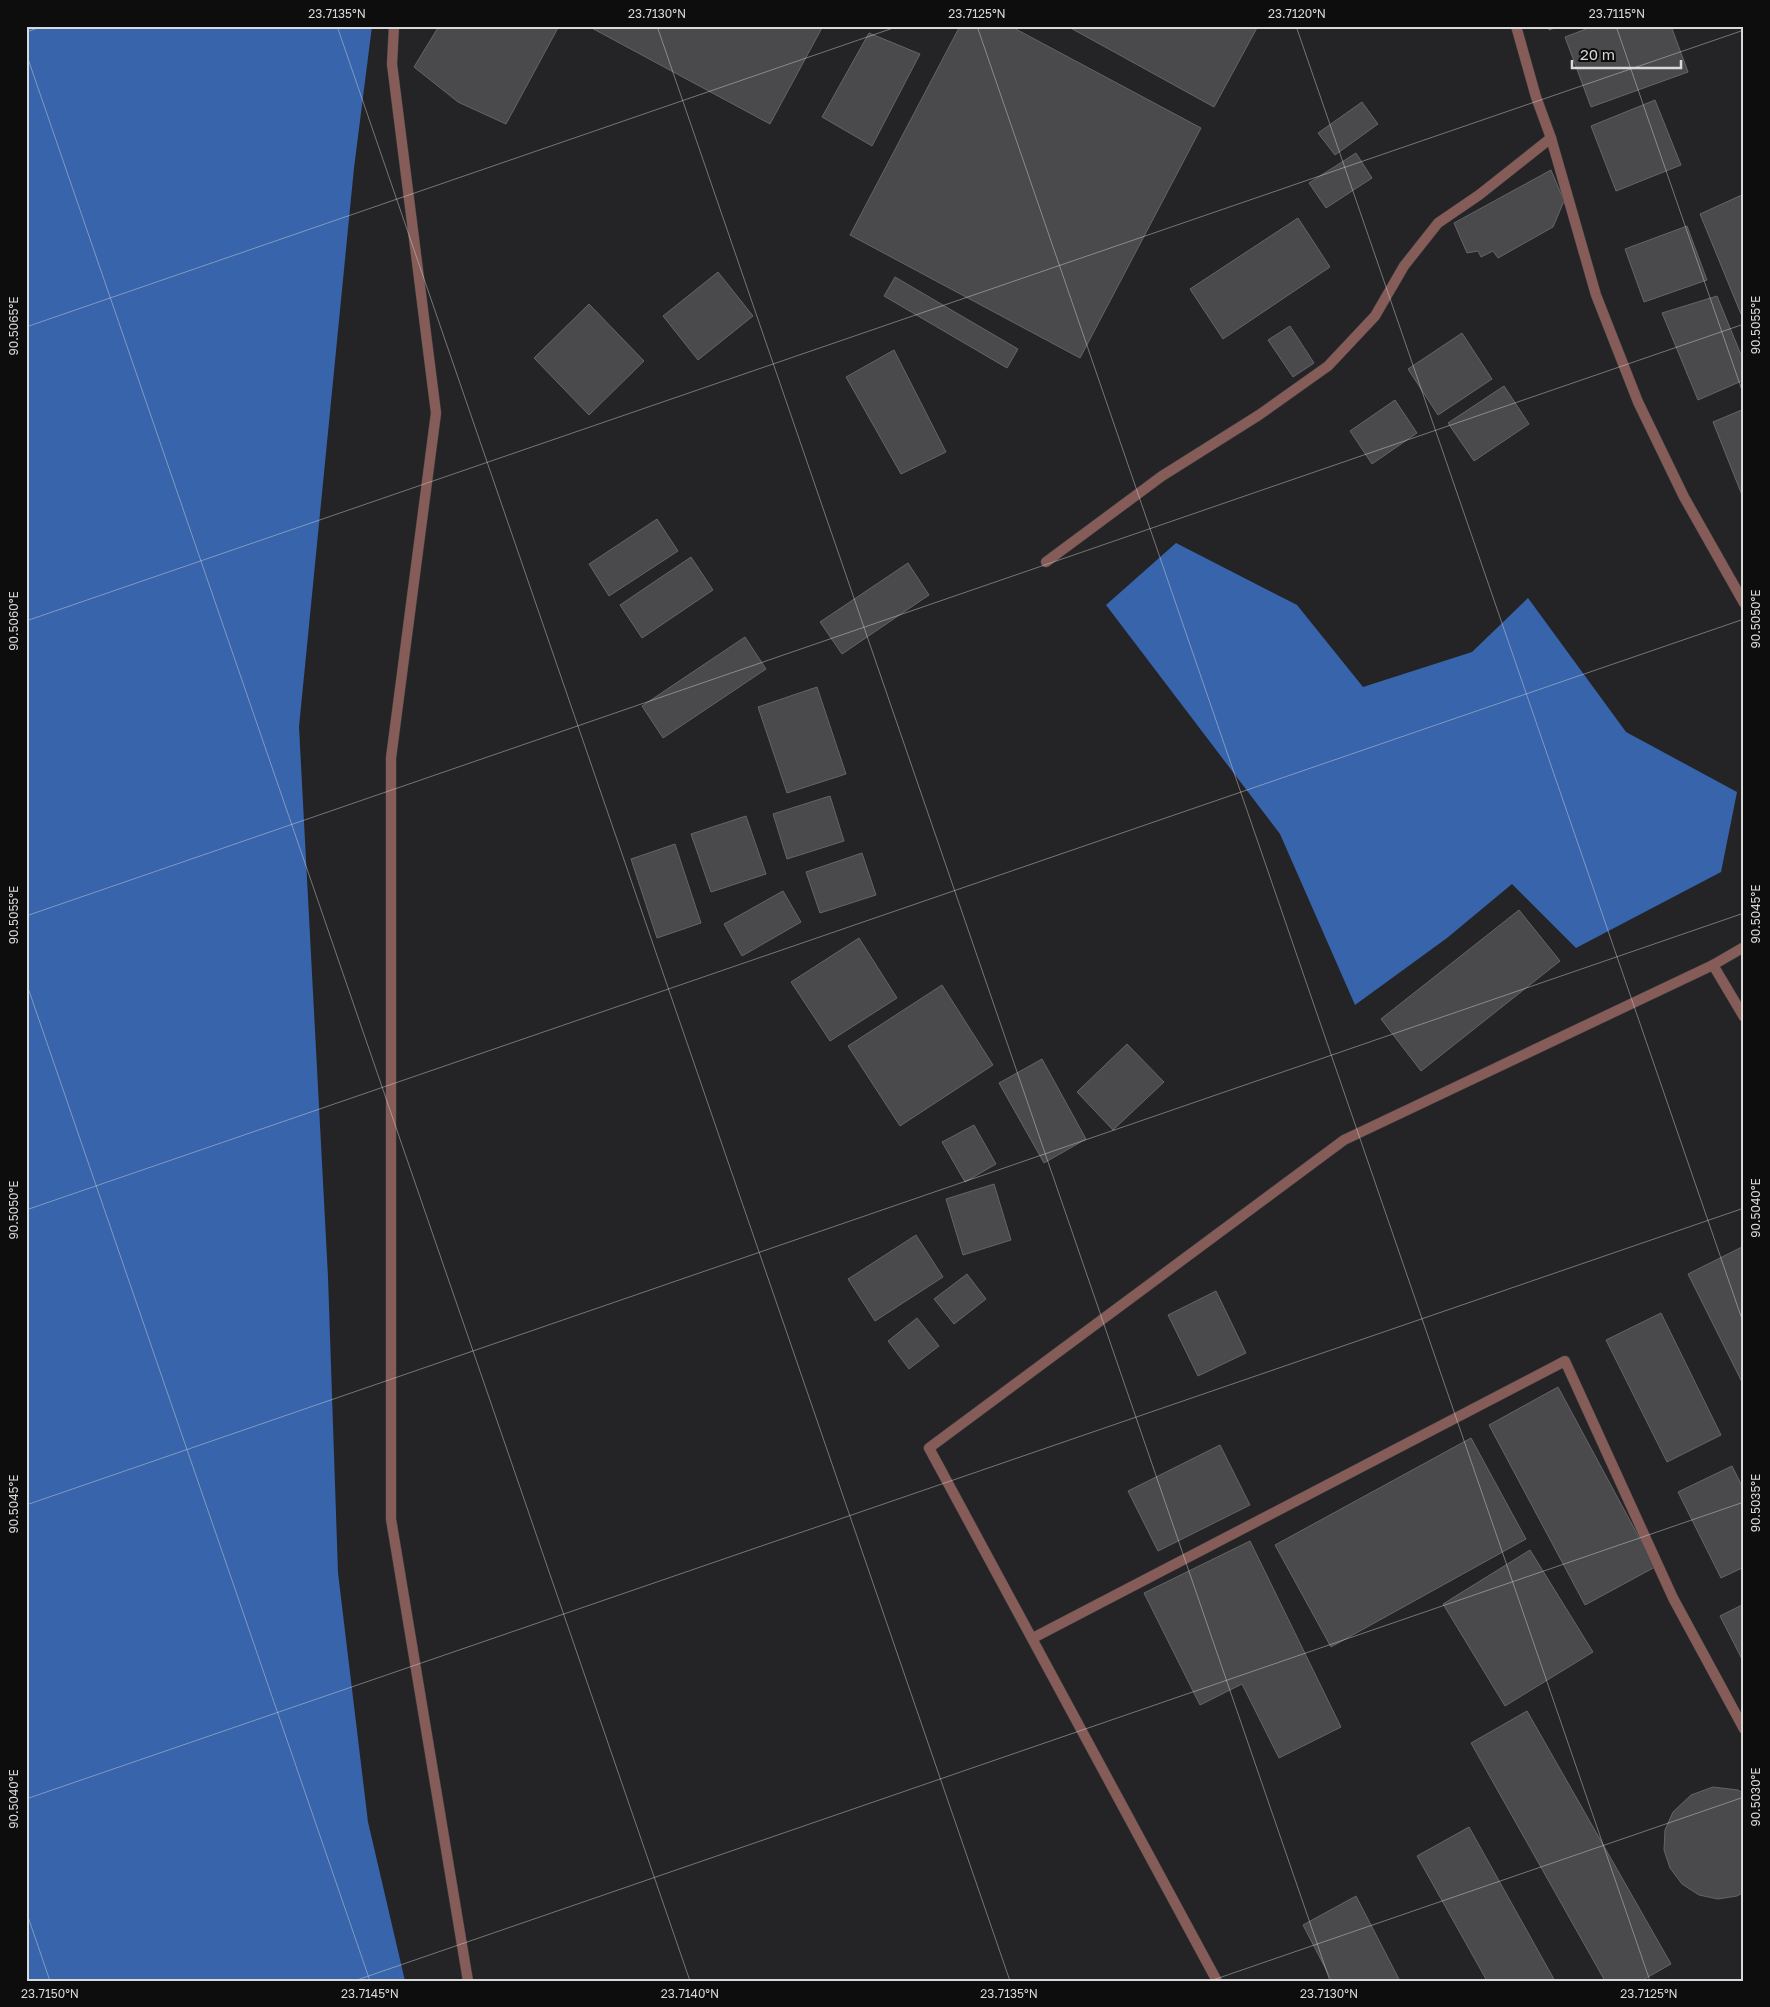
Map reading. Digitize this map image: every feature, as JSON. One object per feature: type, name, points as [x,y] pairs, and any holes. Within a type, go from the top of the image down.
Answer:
[{"type":"street","points":[[394,26],[392,64],[436,413],[391,758],[391,1519],[468,1981]]},
{"type":"street","points":[[1516,26],[1536,97],[1551,138],[1596,294],[1638,402],[1684,497],[1744,603]]},
{"type":"street","points":[[1046,562],[1162,476],[1259,415],[1328,366],[1374,316],[1404,266],[1438,223],[1479,195],[1551,138]]},
{"type":"street","points":[[1217,1981],[929,1448],[1344,1140],[1713,965],[1744,947]]},
{"type":"street","points":[[1713,965],[1744,1017]]},
{"type":"street","points":[[1033,1638],[1565,1361],[1673,1598],[1744,1730]]},
{"type":"water","points":[[26,26],[372,26],[354,168],[299,727],[328,1277],[338,1573],[368,1822],[405,1981],[26,1981]]},
{"type":"water","points":[[1176,543],[1297,605],[1363,687],[1472,652],[1528,598],[1626,732],[1737,792],[1721,872],[1576,948],[1512,884],[1447,938],[1355,1005],[1280,834],[1106,605]]},
{"type":"building","points":[[439,26],[559,26],[506,124],[458,102],[414,67]]},
{"type":"building","points":[[588,26],[823,26],[770,124]]},
{"type":"building","points":[[960,26],[1010,26],[1201,128],[1080,358],[850,235]]},
{"type":"building","points":[[1067,26],[1258,26],[1214,107]]},
{"type":"building","points":[[1547,26],[1561,26],[1549,30]]},
{"type":"building","points":[[1594,26],[1671,26],[1688,72],[1591,107],[1565,37]]},
{"type":"building","points":[[869,33],[920,54],[872,146],[822,117]]},
{"type":"building","points":[[1655,100],[1681,165],[1616,191],[1591,126]]},
{"type":"building","points":[[1362,102],[1378,124],[1335,155],[1318,133]]},
{"type":"building","points":[[1356,153],[1372,178],[1326,208],[1309,183]]},
{"type":"building","points":[[1551,170],[1564,201],[1553,227],[1498,258],[1493,251],[1481,257],[1478,251],[1467,253],[1454,223]]},
{"type":"building","points":[[1744,194],[1744,313],[1741,314],[1700,214]]},
{"type":"building","points":[[1298,218],[1330,267],[1223,339],[1190,289]]},
{"type":"building","points":[[1687,226],[1707,280],[1644,302],[1625,249]]},
{"type":"building","points":[[718,272],[753,316],[698,360],[663,316]]},
{"type":"building","points":[[895,277],[1018,349],[1007,368],[884,296]]},
{"type":"building","points":[[1717,296],[1744,362],[1744,380],[1698,400],[1662,313]]},
{"type":"building","points":[[589,304],[644,361],[589,415],[534,358]]},
{"type":"building","points":[[1290,326],[1314,363],[1293,377],[1268,340]]},
{"type":"building","points":[[1462,333],[1492,379],[1438,415],[1408,369]]},
{"type":"building","points":[[894,350],[946,452],[901,474],[846,377]]},
{"type":"building","points":[[1504,386],[1529,424],[1474,461],[1448,423]]},
{"type":"building","points":[[1395,400],[1417,433],[1372,464],[1350,431]]},
{"type":"building","points":[[1744,409],[1744,500],[1713,422]]},
{"type":"building","points":[[657,519],[678,551],[609,596],[589,564]]},
{"type":"building","points":[[691,557],[713,590],[642,638],[620,605]]},
{"type":"building","points":[[908,563],[929,595],[842,654],[820,622]]},
{"type":"building","points":[[745,637],[766,669],[663,738],[642,706]]},
{"type":"building","points":[[817,687],[846,774],[787,793],[758,707]]},
{"type":"building","points":[[830,796],[844,841],[787,859],[773,814]]},
{"type":"building","points":[[746,816],[766,874],[711,892],[691,834]]},
{"type":"building","points":[[675,844],[701,923],[657,938],[631,859]]},
{"type":"building","points":[[862,853],[876,895],[820,913],[806,872]]},
{"type":"building","points":[[783,891],[801,922],[742,956],[724,924]]},
{"type":"building","points":[[1519,910],[1560,961],[1421,1071],[1381,1019]]},
{"type":"building","points":[[859,938],[897,998],[830,1041],[791,982]]},
{"type":"building","points":[[942,985],[993,1065],[900,1126],[848,1046]]},
{"type":"building","points":[[1127,1044],[1164,1082],[1113,1130],[1077,1092]]},
{"type":"building","points":[[1042,1059],[1086,1139],[1044,1163],[999,1083]]},
{"type":"building","points":[[974,1125],[996,1164],[965,1182],[942,1142]]},
{"type":"building","points":[[994,1184],[1011,1240],[963,1255],[946,1199]]},
{"type":"building","points":[[916,1235],[943,1277],[875,1321],[848,1279]]},
{"type":"building","points":[[1744,1246],[1744,1386],[1688,1274]]},
{"type":"building","points":[[967,1274],[986,1299],[954,1324],[934,1299]]},
{"type":"building","points":[[1216,1291],[1246,1353],[1198,1376],[1168,1315]]},
{"type":"building","points":[[1661,1313],[1721,1435],[1667,1462],[1606,1340]]},
{"type":"building","points":[[917,1318],[939,1346],[909,1369],[888,1341]]},
{"type":"building","points":[[1558,1387],[1655,1567],[1585,1605],[1489,1425]]},
{"type":"building","points":[[1471,1438],[1526,1539],[1331,1647],[1275,1545]]},
{"type":"building","points":[[1220,1445],[1250,1505],[1158,1551],[1128,1491]]},
{"type":"building","points":[[1732,1466],[1744,1490],[1744,1567],[1721,1578],[1678,1492]]},
{"type":"building","points":[[1250,1541],[1341,1727],[1279,1758],[1242,1684],[1200,1705],[1144,1593]]},
{"type":"building","points":[[1530,1550],[1593,1652],[1505,1706],[1443,1604]]},
{"type":"building","points":[[1744,1604],[1744,1663],[1720,1616]]},
{"type":"building","points":[[1527,1711],[1671,1964],[1641,1981],[1605,1981],[1471,1743]]},
{"type":"building","points":[[1713,1787],[1738,1790],[1744,1794],[1744,1892],[1737,1896],[1718,1899],[1699,1895],[1682,1884],[1670,1868],[1664,1850],[1665,1830],[1673,1812],[1691,1795]]},
{"type":"building","points":[[1469,1827],[1555,1981],[1487,1981],[1417,1856]]},
{"type":"building","points":[[1356,1896],[1400,1981],[1332,1981],[1303,1925]]}]
